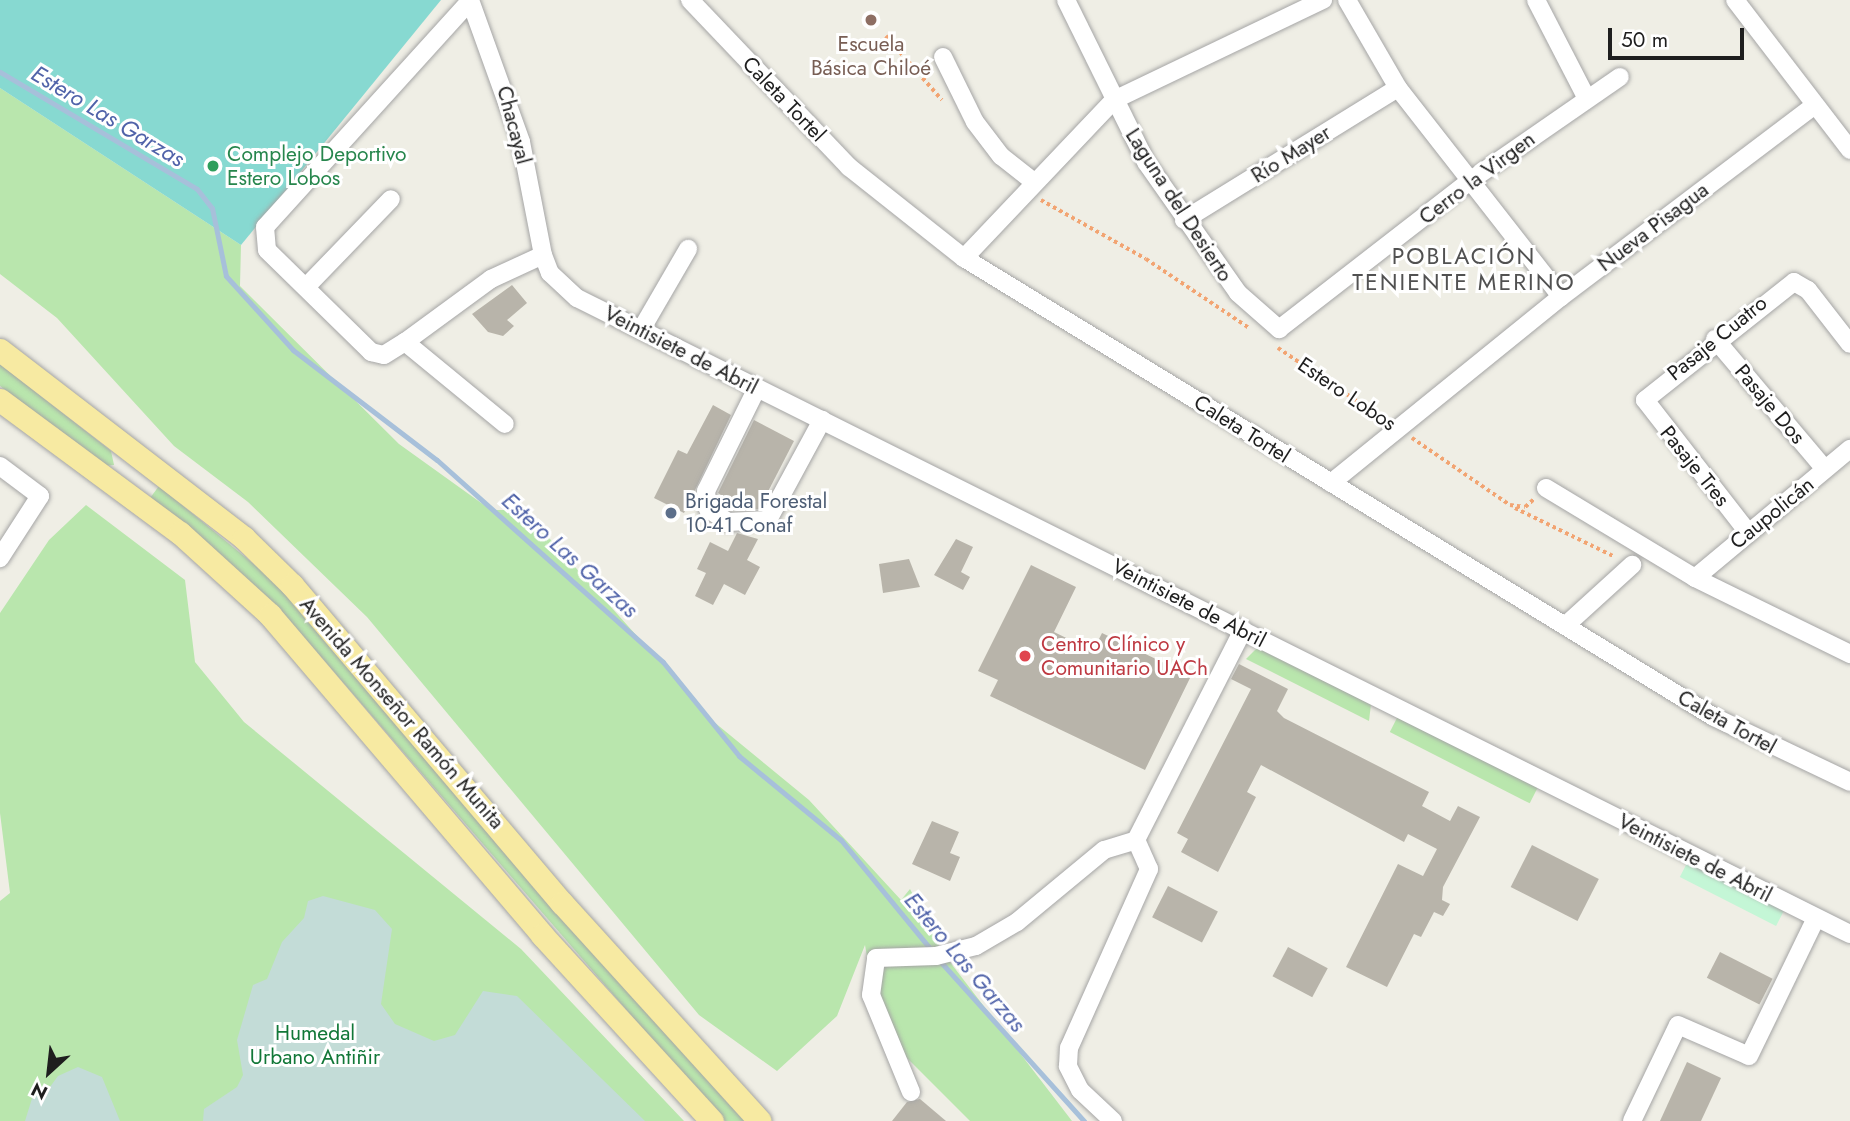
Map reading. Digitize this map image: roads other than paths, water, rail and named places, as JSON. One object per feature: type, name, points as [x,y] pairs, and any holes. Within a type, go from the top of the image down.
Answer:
[{"type":"main road","name":"Avenida Monseñor Ramón Munita","points":[[0,350],[244,538],[312,606],[562,903],[760,1121]]},
{"type":"main road","name":"Avenida Monseñor Ramón Munita","points":[[0,400],[135,500],[270,615],[542,935],[712,1121]]},
{"type":"main road","points":[[109,481],[129,452]]},
{"type":"main road","points":[[135,500],[156,472]]},
{"type":"street","points":[[470,0],[265,227],[267,250],[371,352],[384,355],[491,279],[543,255]]},
{"type":"street","name":"Chacayal","points":[[470,0],[521,142],[543,255]]},
{"type":"street","name":"Caleta Tortel","points":[[690,0],[857,174],[964,258],[1755,740],[1850,782]]},
{"type":"street","name":"Laguna del Desierto","points":[[1066,0],[1114,100],[1184,220],[1261,328]]},
{"type":"street","points":[[964,258],[1114,100],[1323,0]]},
{"type":"street","points":[[1347,0],[1398,88],[1561,297]]},
{"type":"street","points":[[1536,0],[1586,97]]},
{"type":"street","points":[[1735,0],[1850,150]]},
{"type":"street","points":[[943,57],[975,122],[1001,156],[1031,186]]},
{"type":"street","name":"Cerro la Virgen","points":[[1261,328],[1285,328],[1471,180],[1586,97],[1620,77]]},
{"type":"street","name":"Río Mayer","points":[[1184,220],[1398,88]]},
{"type":"street","name":"Nueva Pisagua","points":[[1331,484],[1561,297],[1814,106]]},
{"type":"street","points":[[306,287],[391,199]]},
{"type":"street","points":[[641,330],[688,249]]},
{"type":"street","name":"Veintisiete de Abril","points":[[543,255],[561,286],[641,330],[1850,934]]},
{"type":"street","name":"Pasaje Cuatro","points":[[1645,400],[1715,339],[1794,282],[1808,290],[1850,344]]},
{"type":"street","name":"Pasaje Dos","points":[[1715,339],[1825,469]]},
{"type":"street","points":[[404,342],[505,424]]},
{"type":"street","points":[[757,388],[706,491],[708,509],[728,523],[768,520],[822,420]]},
{"type":"street","name":"Pasaje Tres","points":[[1645,400],[1747,531]]},
{"type":"street","name":"Caupolicán","points":[[1695,578],[1747,531],[1850,449]]},
{"type":"street","points":[[0,466],[40,496],[0,558]]},
{"type":"street","points":[[1546,488],[1695,578],[1850,654]]},
{"type":"street","points":[[1565,626],[1632,565]]},
{"type":"street","points":[[911,1092],[871,995],[876,958],[936,956],[976,946],[1017,922],[1104,850],[1136,840],[1243,630]]},
{"type":"street","points":[[1112,1121],[1080,1090],[1068,1066],[1069,1048],[1149,869],[1136,840]]},
{"type":"street","points":[[1632,1121],[1678,1025],[1749,1056],[1816,918]]},
{"type":"waterway","name":"Estero Las Garzas","points":[[0,72],[197,189],[212,208],[226,276],[293,350],[437,460],[663,662],[739,756],[841,840],[933,952]]},
{"type":"waterway","name":"Estero Las Garzas","points":[[939,960],[1084,1121]]},
{"type":"place","name":"Escuela Básica Chiloé","points":[[871,20]]},
{"type":"place","name":"Complejo Deportivo Estero Lobos","points":[[213,166]]},
{"type":"place","name":"Brigada Forestal 10-41 Conaf","points":[[671,513]]},
{"type":"place","name":"Centro Clínico y Comunitario UACh","points":[[1025,656]]},
{"type":"district","name":"POBLACIÓN TENIENTE MERINO","points":[[1464,269]]},
{"type":"park label","name":"Humedal Urbano Antiñir","points":[[315,1045]]}]
